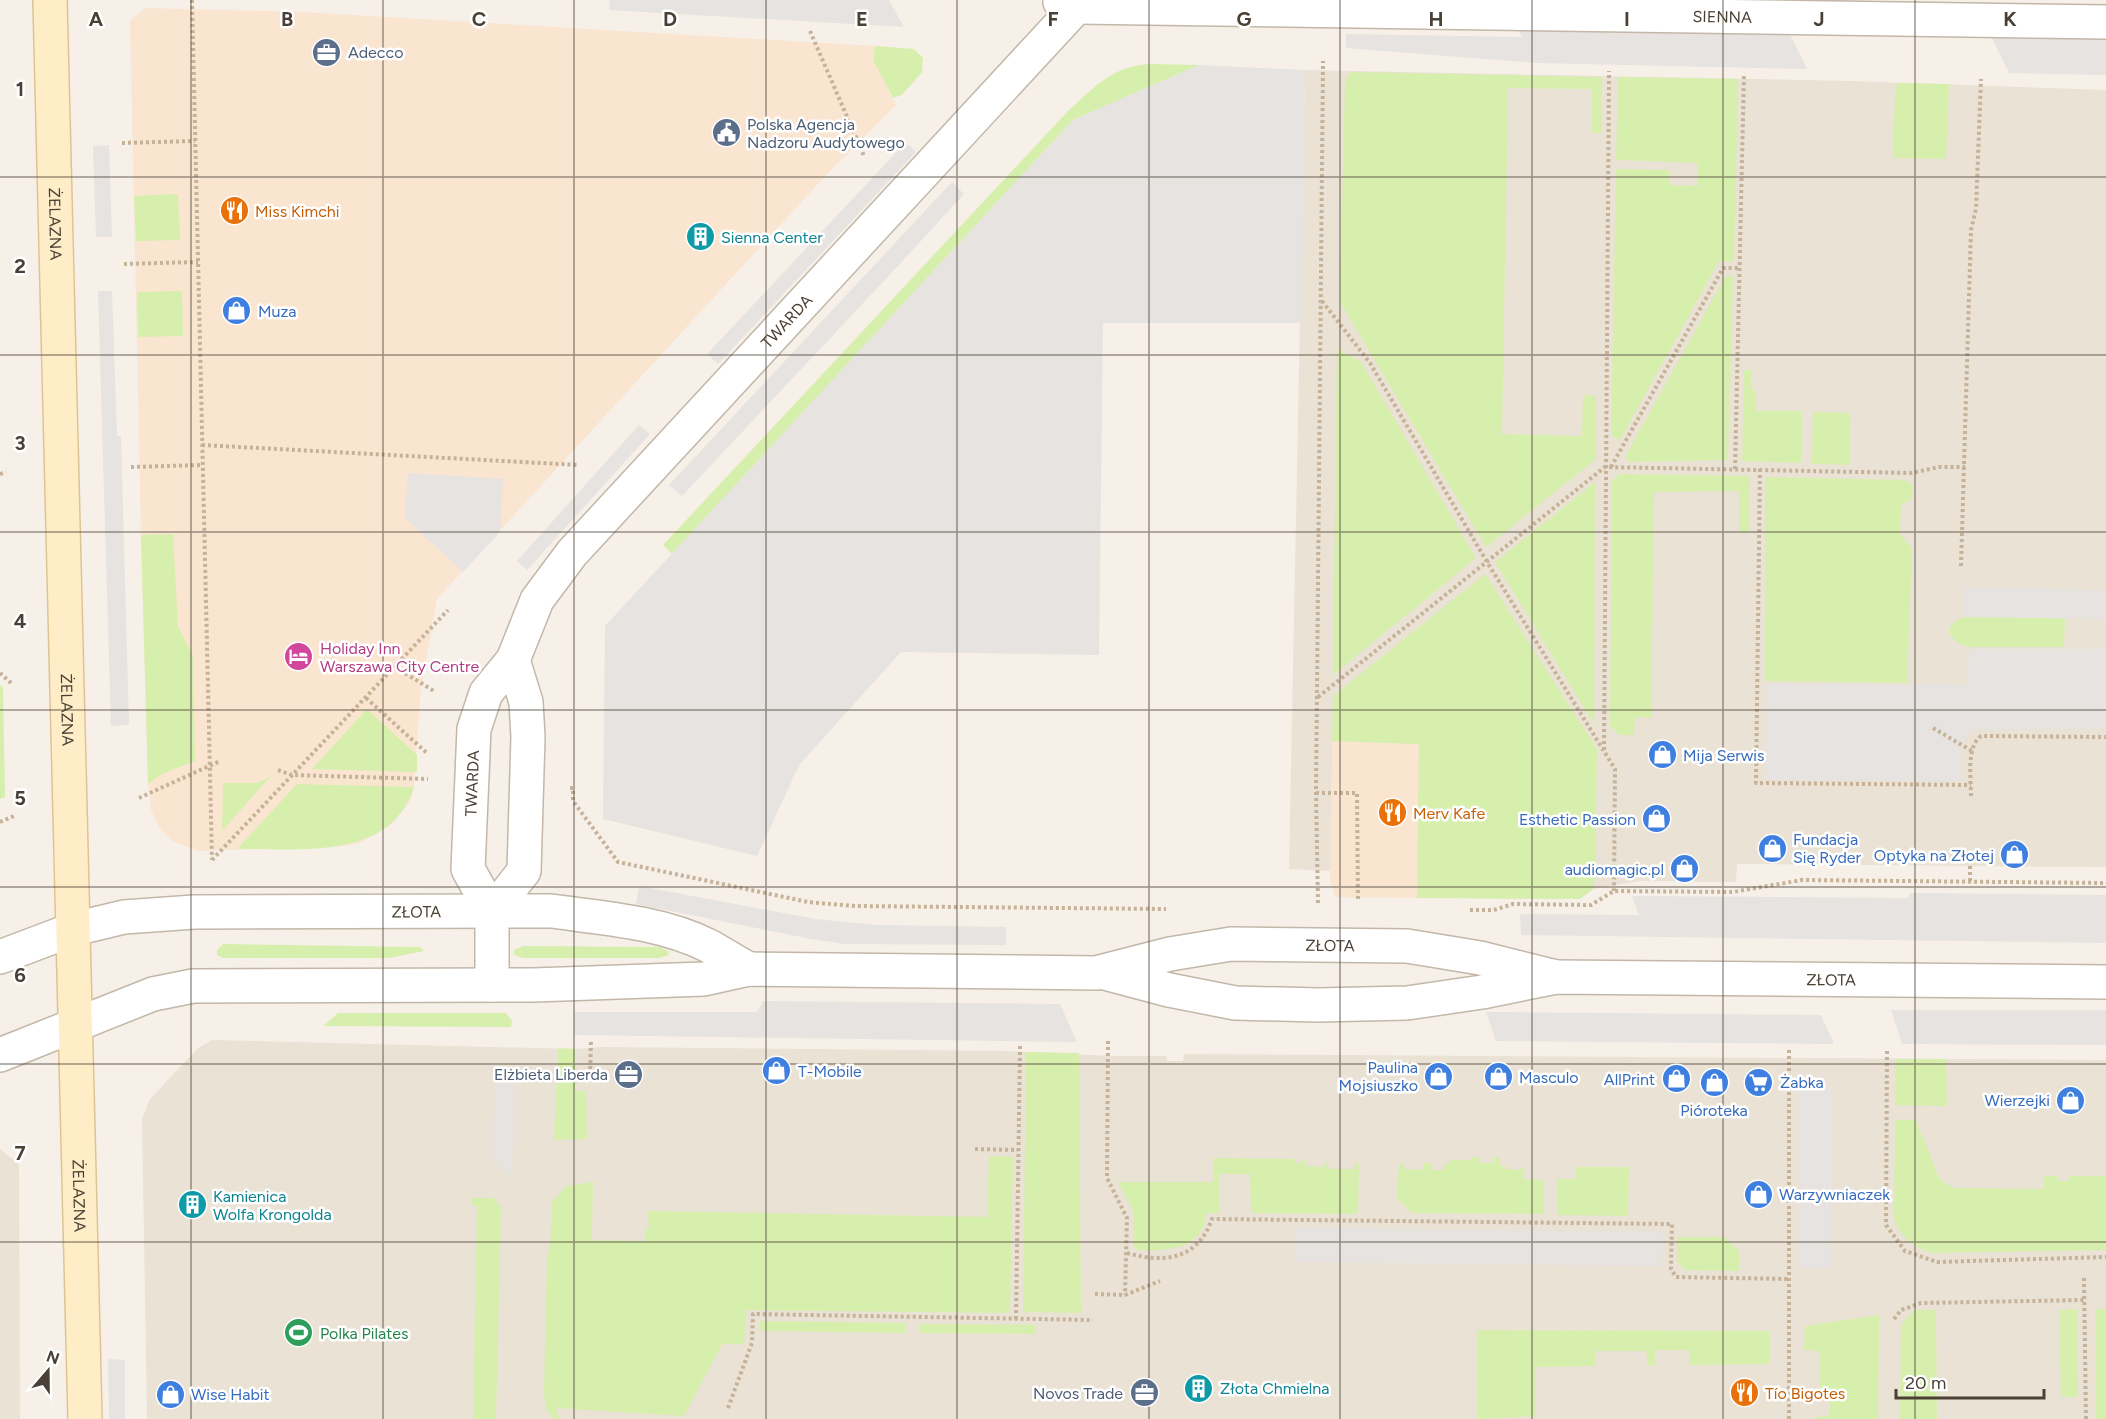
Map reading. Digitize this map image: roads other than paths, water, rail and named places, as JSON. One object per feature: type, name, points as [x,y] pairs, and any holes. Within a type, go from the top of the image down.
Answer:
[{"type":"street","name":"ŻELAZNA","points":[[50,0],[85,1419]]},
{"type":"street","name":"SIENNA","points":[[1071,2],[2106,22]]},
{"type":"street","name":"TWARDA","points":[[492,985],[492,912],[468,869],[474,729],[486,693],[513,660],[537,600],[557,570],[1071,2]]},
{"type":"street","points":[[492,912],[524,871],[528,736],[526,702],[513,660]]},
{"type":"street","name":"ZŁOTA","points":[[74,929],[124,918],[194,912],[551,911],[605,918],[664,930],[707,945],[749,969]]},
{"type":"street","points":[[0,957],[74,929]]},
{"type":"street","name":"ZŁOTA","points":[[1105,973],[1170,954],[1232,944],[1407,946],[1480,958],[1556,977]]},
{"type":"street","name":"ZŁOTA","points":[[76,1024],[153,994],[193,986],[492,985],[704,979],[749,969],[1105,973],[1169,990],[1235,1003],[1318,1005],[1407,1003],[1482,992],[1556,977],[2106,982]]},
{"type":"street","points":[[0,1055],[76,1024]]},
{"type":"place","name":"Adecco","points":[[327,52]]},
{"type":"place","name":"Polska Agencja Nadzoru Audytowego","points":[[726,133]]},
{"type":"place","name":"Miss Kimchi","points":[[234,211]]},
{"type":"place","name":"Sienna Center","points":[[700,237]]},
{"type":"place","name":"Muza","points":[[237,311]]},
{"type":"place","name":"Holiday Inn Warszawa City Centre","points":[[299,657]]},
{"type":"place","name":"Mija Serwis","points":[[1662,755]]},
{"type":"place","name":"Merv Kafe","points":[[1392,813]]},
{"type":"place","name":"Esthetic Passion","points":[[1657,819]]},
{"type":"place","name":"Fundacja Się Ryder","points":[[1772,848]]},
{"type":"place","name":"Optyka na Złotej","points":[[2015,855]]},
{"type":"place","name":"audiomagic.pl","points":[[1685,869]]},
{"type":"place","name":"T-Mobile","points":[[777,1071]]},
{"type":"place","name":"Elżbieta Liberda","points":[[629,1074]]},
{"type":"place","name":"Paulina Mojsiuszko","points":[[1439,1076]]},
{"type":"place","name":"Masculo","points":[[1498,1077]]},
{"type":"place","name":"AllPrint","points":[[1676,1079]]},
{"type":"place","name":"Pióroteka","points":[[1714,1082]]},
{"type":"place","name":"Żabka","points":[[1759,1082]]},
{"type":"place","name":"Wierzejki","points":[[2071,1100]]},
{"type":"place","name":"Warzywniaczek","points":[[1758,1194]]},
{"type":"place","name":"Kamienica Wolfa Krongolda","points":[[192,1205]]},
{"type":"place","name":"Polka Pilates","points":[[299,1333]]},
{"type":"place","name":"Złota Chmielna","points":[[1199,1388]]},
{"type":"place","name":"Novos Trade","points":[[1144,1393]]},
{"type":"place","name":"Tío Bigotes","points":[[1744,1393]]},
{"type":"place","name":"Wise Habit","points":[[170,1394]]}]
